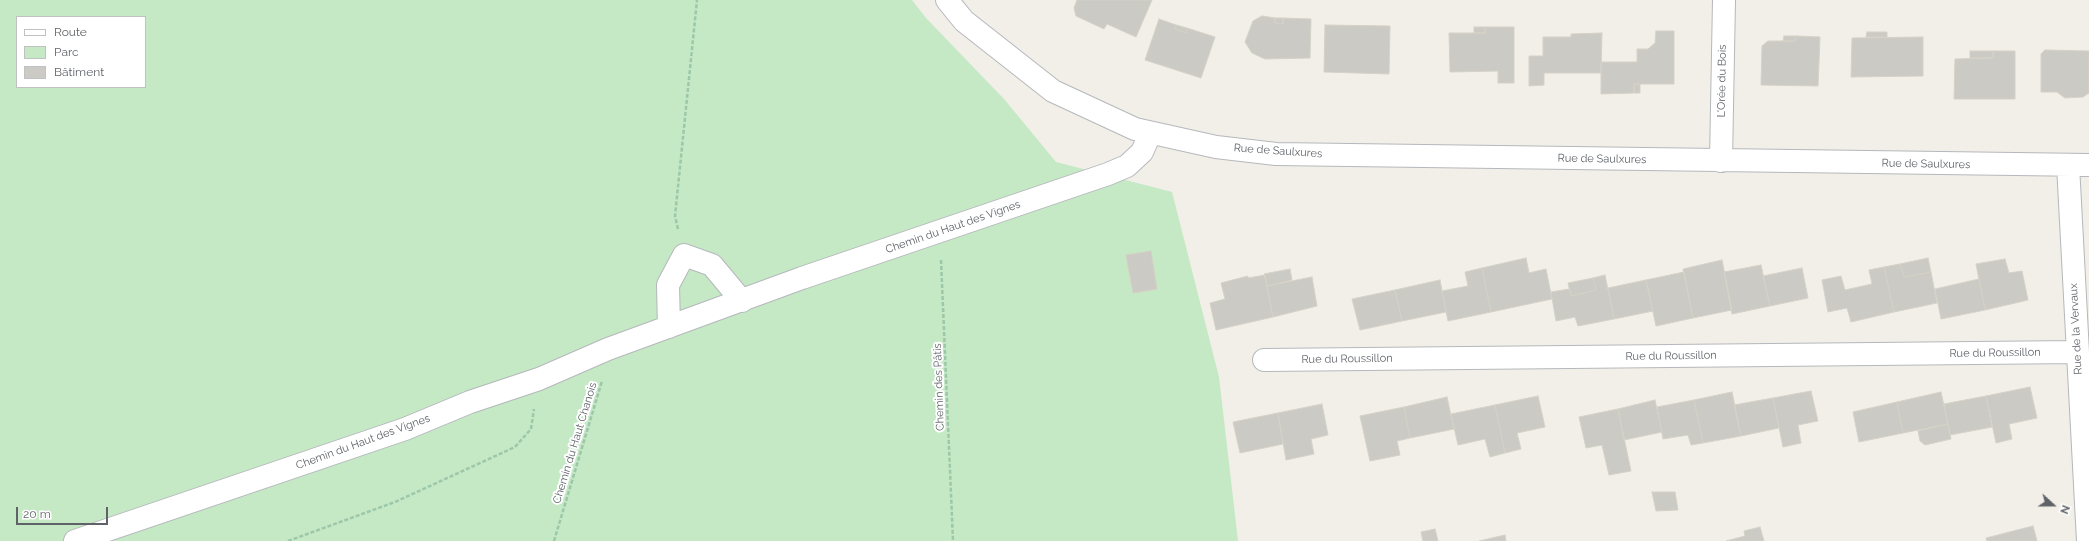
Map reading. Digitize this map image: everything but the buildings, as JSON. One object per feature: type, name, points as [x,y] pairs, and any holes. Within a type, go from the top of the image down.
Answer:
[{"type":"street","name":"Rue de Saulxures","points":[[947,0],[964,21],[1053,91],[1119,123],[1150,134],[1216,147],[1276,154],[2089,165]]},
{"type":"street","name":"L'Orée du Bois","points":[[1721,161],[1724,0]]},
{"type":"street","name":"Chemin du Haut des Vignes","points":[[75,541],[405,429],[470,402],[539,379],[608,349],[939,231],[1108,174],[1127,166],[1142,152],[1150,134]]},
{"type":"street","name":"Rue de la Vervaux","points":[[2068,165],[2077,352],[2086,464],[2088,541]]},
{"type":"street","points":[[669,327],[668,285],[684,255],[712,266],[742,301]]},
{"type":"street","name":"Rue du Roussillon","points":[[1264,360],[2077,352]]},
{"type":"path","points":[[684,255],[675,216],[697,0]]},
{"type":"path","name":"Chemin des Pâtis","points":[[939,231],[953,541]]},
{"type":"path","name":"Chemin du Haut Chanois","points":[[554,541],[603,380],[608,349]]},
{"type":"path","points":[[288,541],[394,502],[515,447],[531,428],[539,379]]},
{"type":"green space","points":[[0,0],[912,0],[926,18],[1004,99],[1056,162],[1172,192],[1219,377],[1238,541],[0,541]]}]
